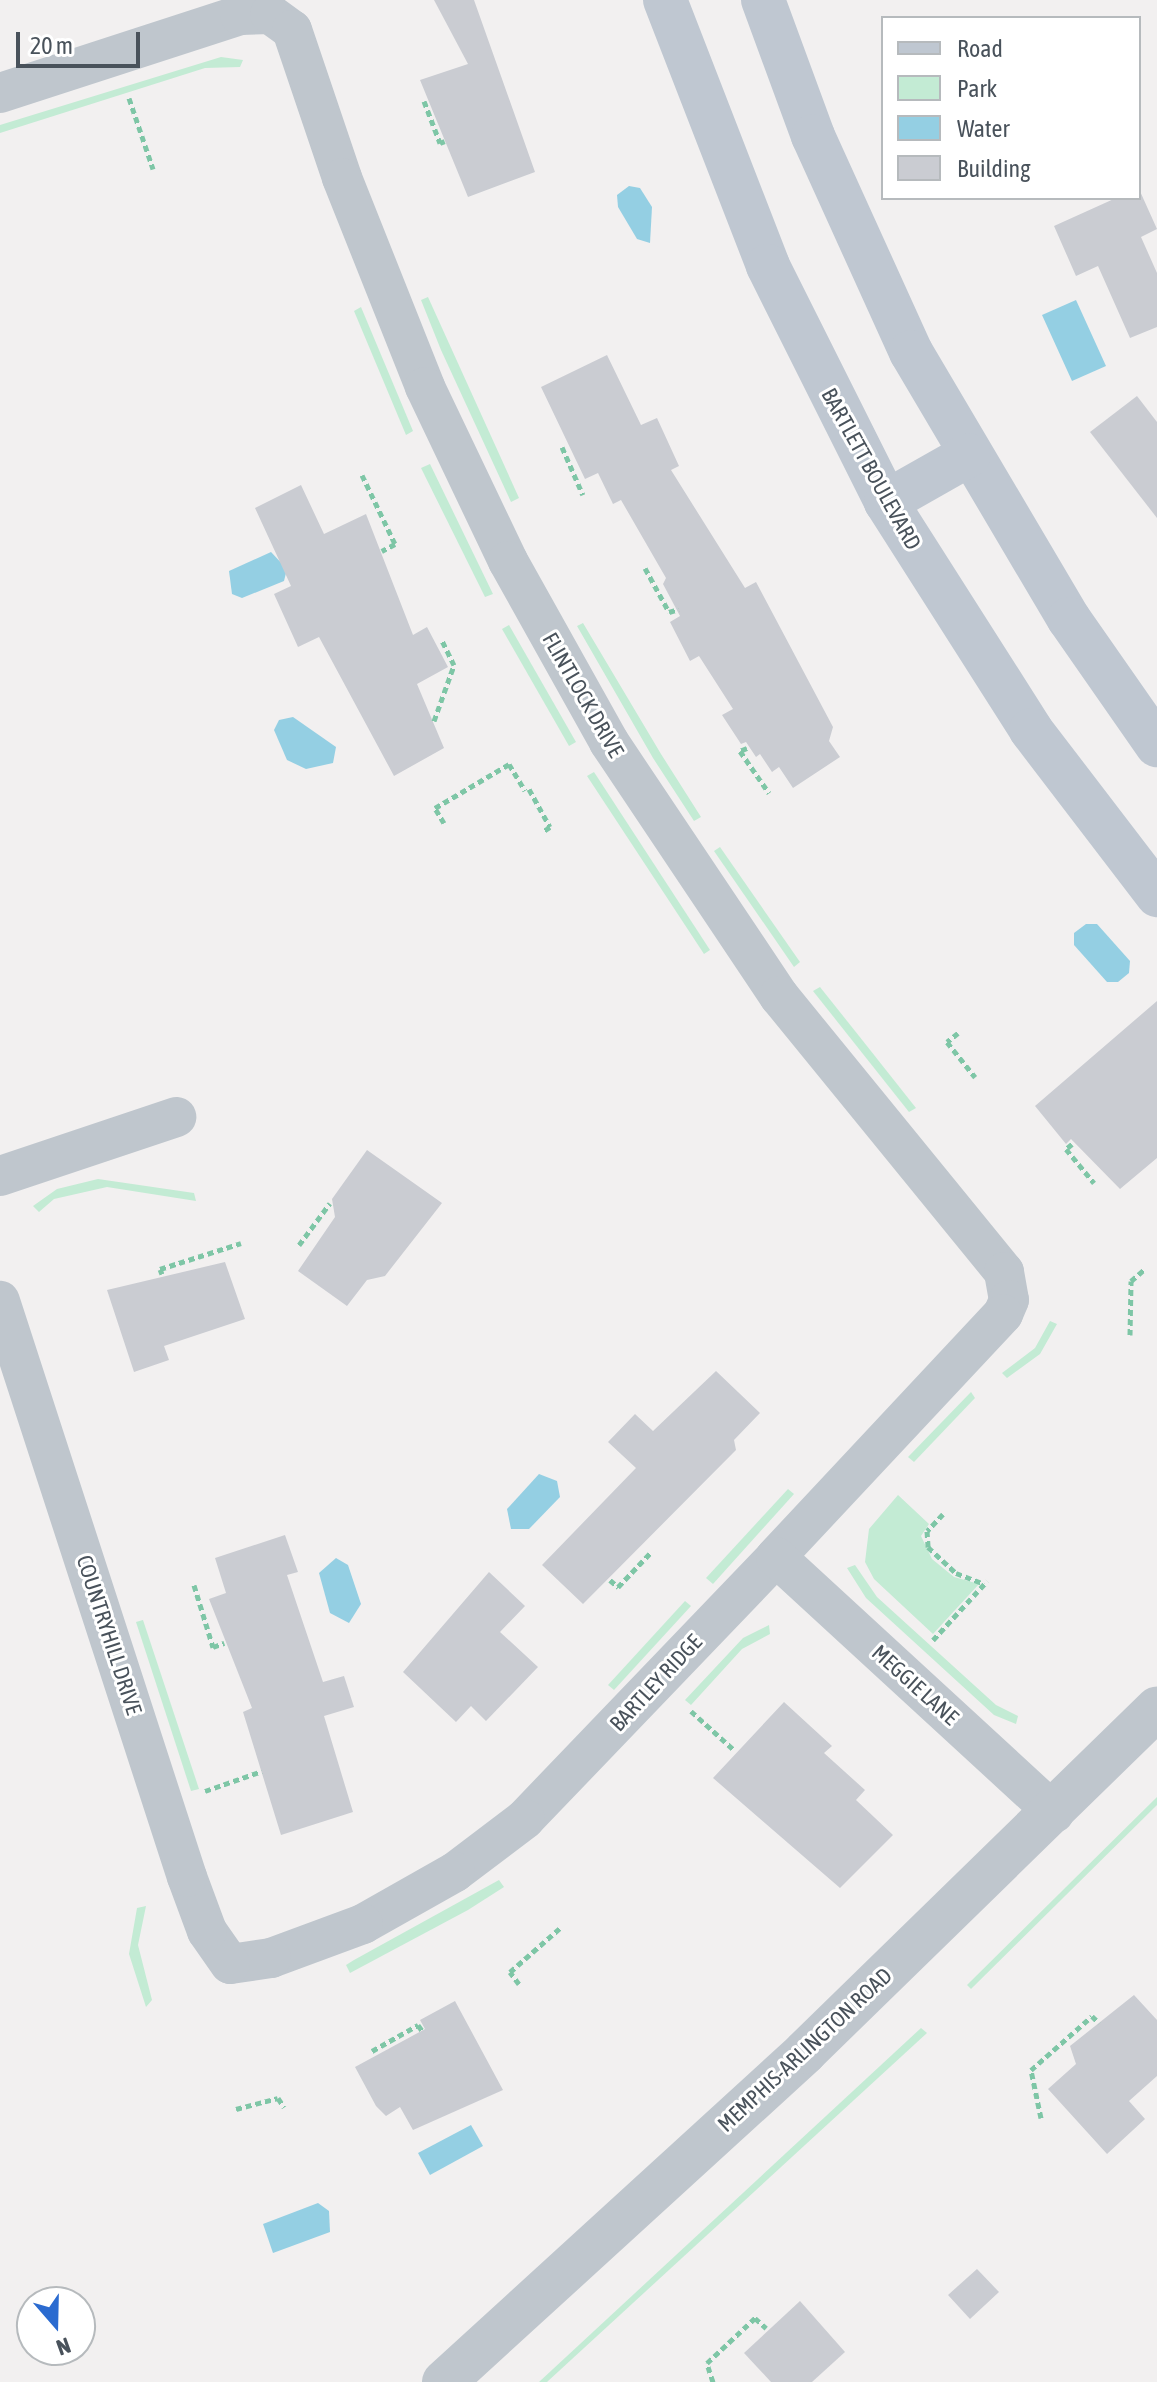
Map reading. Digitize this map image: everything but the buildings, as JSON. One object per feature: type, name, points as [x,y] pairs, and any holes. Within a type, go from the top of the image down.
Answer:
[{"type":"main road","name":"BARTLETT BOULEVARD","points":[[665,0],[768,266],[886,502],[1031,730],[1157,895]]},
{"type":"main road","points":[[763,0],[880,290],[969,455],[1069,619],[1157,745]]},
{"type":"main road","points":[[886,502],[969,455]]},
{"type":"street","name":"FLINTLOCK DRIVE","points":[[0,93],[240,15],[279,19],[305,53],[342,178],[435,411],[508,561],[609,742],[779,996],[1004,1272],[1009,1300]]},
{"type":"street","points":[[0,1176],[176,1117]]},
{"type":"street","name":"BARTLEY RIDGE","points":[[230,1964],[271,1958],[363,1924],[495,1843],[548,1797],[776,1557],[1003,1314],[1009,1300]]},
{"type":"street","name":"COUNTRYHILL DRIVE","points":[[0,1301],[187,1877],[207,1931],[230,1964]]},
{"type":"street","name":"MEGGIE LANE","points":[[776,1557],[1054,1813]]},
{"type":"street","name":"MEMPHIS-ARLINGTON ROAD","points":[[444,2382],[805,2052],[1054,1813],[1157,1708]]},
{"type":"path","points":[[129,98],[153,169]]},
{"type":"path","points":[[424,101],[440,143],[445,141]]},
{"type":"path","points":[[562,447],[583,495]]},
{"type":"path","points":[[362,475],[395,544],[382,551]]},
{"type":"path","points":[[645,568],[669,612],[679,609]]},
{"type":"path","points":[[434,721],[454,665],[442,640]]},
{"type":"path","points":[[747,748],[740,751],[769,793]]},
{"type":"path","points":[[444,823],[435,808],[509,764],[550,827],[542,832]]},
{"type":"path","points":[[958,1033],[947,1042],[975,1077]]},
{"type":"path","points":[[1072,1144],[1066,1149],[1094,1183]]},
{"type":"path","points":[[299,1245],[330,1203]]},
{"type":"path","points":[[162,1274],[160,1269],[241,1243]]},
{"type":"path","points":[[1130,1335],[1131,1281],[1145,1269]]},
{"type":"path","points":[[933,1640],[986,1582],[956,1573],[928,1547],[927,1531],[943,1514]]},
{"type":"path","points":[[610,1580],[618,1587],[652,1551]]},
{"type":"path","points":[[194,1585],[213,1647],[224,1643]]},
{"type":"path","points":[[691,1711],[734,1750]]},
{"type":"path","points":[[205,1791],[262,1771]]},
{"type":"path","points":[[519,1984],[510,1972],[561,1927]]},
{"type":"path","points":[[1041,2118],[1031,2070],[1092,2016],[1099,2023]]},
{"type":"path","points":[[372,2051],[418,2025],[423,2032]]},
{"type":"path","points":[[236,2109],[278,2098],[284,2107]]},
{"type":"path","points":[[713,2382],[707,2363],[755,2318],[766,2328]]},
{"type":"green space","points":[[221,57],[243,60],[240,67],[205,68],[0,133],[0,125]]},
{"type":"green space","points":[[428,297],[519,498],[511,502],[441,350],[421,300]]},
{"type":"green space","points":[[361,307],[413,431],[406,435],[354,311]]},
{"type":"green space","points":[[430,464],[493,594],[485,597],[421,468]]},
{"type":"green space","points":[[583,623],[701,817],[694,821],[653,758],[577,626]]},
{"type":"green space","points":[[509,625],[576,742],[569,746],[502,629]]},
{"type":"green space","points":[[594,772],[710,950],[704,954],[587,776]]},
{"type":"green space","points":[[720,847],[800,962],[794,967],[714,851]]},
{"type":"green space","points":[[820,987],[916,1108],[909,1112],[813,991]]},
{"type":"green space","points":[[98,1179],[194,1193],[196,1201],[107,1187],[54,1199],[39,1212],[33,1206],[57,1189]]},
{"type":"green space","points":[[1050,1321],[1057,1324],[1040,1354],[1007,1378],[1002,1373],[1035,1348]]},
{"type":"green space","points":[[971,1392],[975,1398],[914,1462],[908,1457]]},
{"type":"green space","points":[[788,1489],[794,1494],[713,1584],[706,1578]]},
{"type":"green space","points":[[898,1495],[929,1524],[921,1536],[932,1559],[954,1577],[979,1584],[933,1634],[874,1579],[865,1562],[869,1529]]},
{"type":"green space","points":[[855,1565],[877,1597],[996,1705],[1018,1716],[1016,1724],[994,1715],[866,1598],[847,1568]]},
{"type":"green space","points":[[685,1601],[691,1606],[614,1690],[608,1685]]},
{"type":"green space","points":[[143,1620],[199,1789],[191,1791],[136,1622]]},
{"type":"green space","points":[[769,1625],[770,1634],[742,1649],[691,1705],[685,1700],[743,1638]]},
{"type":"green space","points":[[1157,1797],[1157,1805],[971,1989],[967,1985]]},
{"type":"green space","points":[[499,1880],[504,1887],[468,1910],[350,1973],[346,1965],[354,1960]]},
{"type":"green space","points":[[146,1906],[138,1945],[152,2000],[146,2007],[129,1954],[137,1908]]},
{"type":"green space","points":[[921,2028],[927,2033],[547,2382],[539,2382]]},
{"type":"water","points":[[629,186],[640,188],[652,207],[650,243],[637,239],[618,207],[617,195]]},
{"type":"water","points":[[1076,300],[1106,366],[1072,381],[1042,315]]},
{"type":"water","points":[[271,552],[287,569],[284,581],[242,598],[232,594],[229,571]]},
{"type":"water","points":[[293,717],[336,747],[333,763],[306,769],[287,760],[274,730],[279,720]]},
{"type":"water","points":[[1086,924],[1097,924],[1130,961],[1129,973],[1118,982],[1107,982],[1074,945],[1074,933]]},
{"type":"water","points":[[539,1474],[557,1481],[560,1497],[529,1529],[511,1529],[507,1509]]},
{"type":"water","points":[[336,1558],[348,1565],[361,1604],[349,1623],[330,1613],[319,1573]]},
{"type":"water","points":[[471,2125],[483,2146],[430,2175],[418,2153]]},
{"type":"water","points":[[318,2203],[329,2211],[330,2232],[273,2253],[263,2224]]}]
